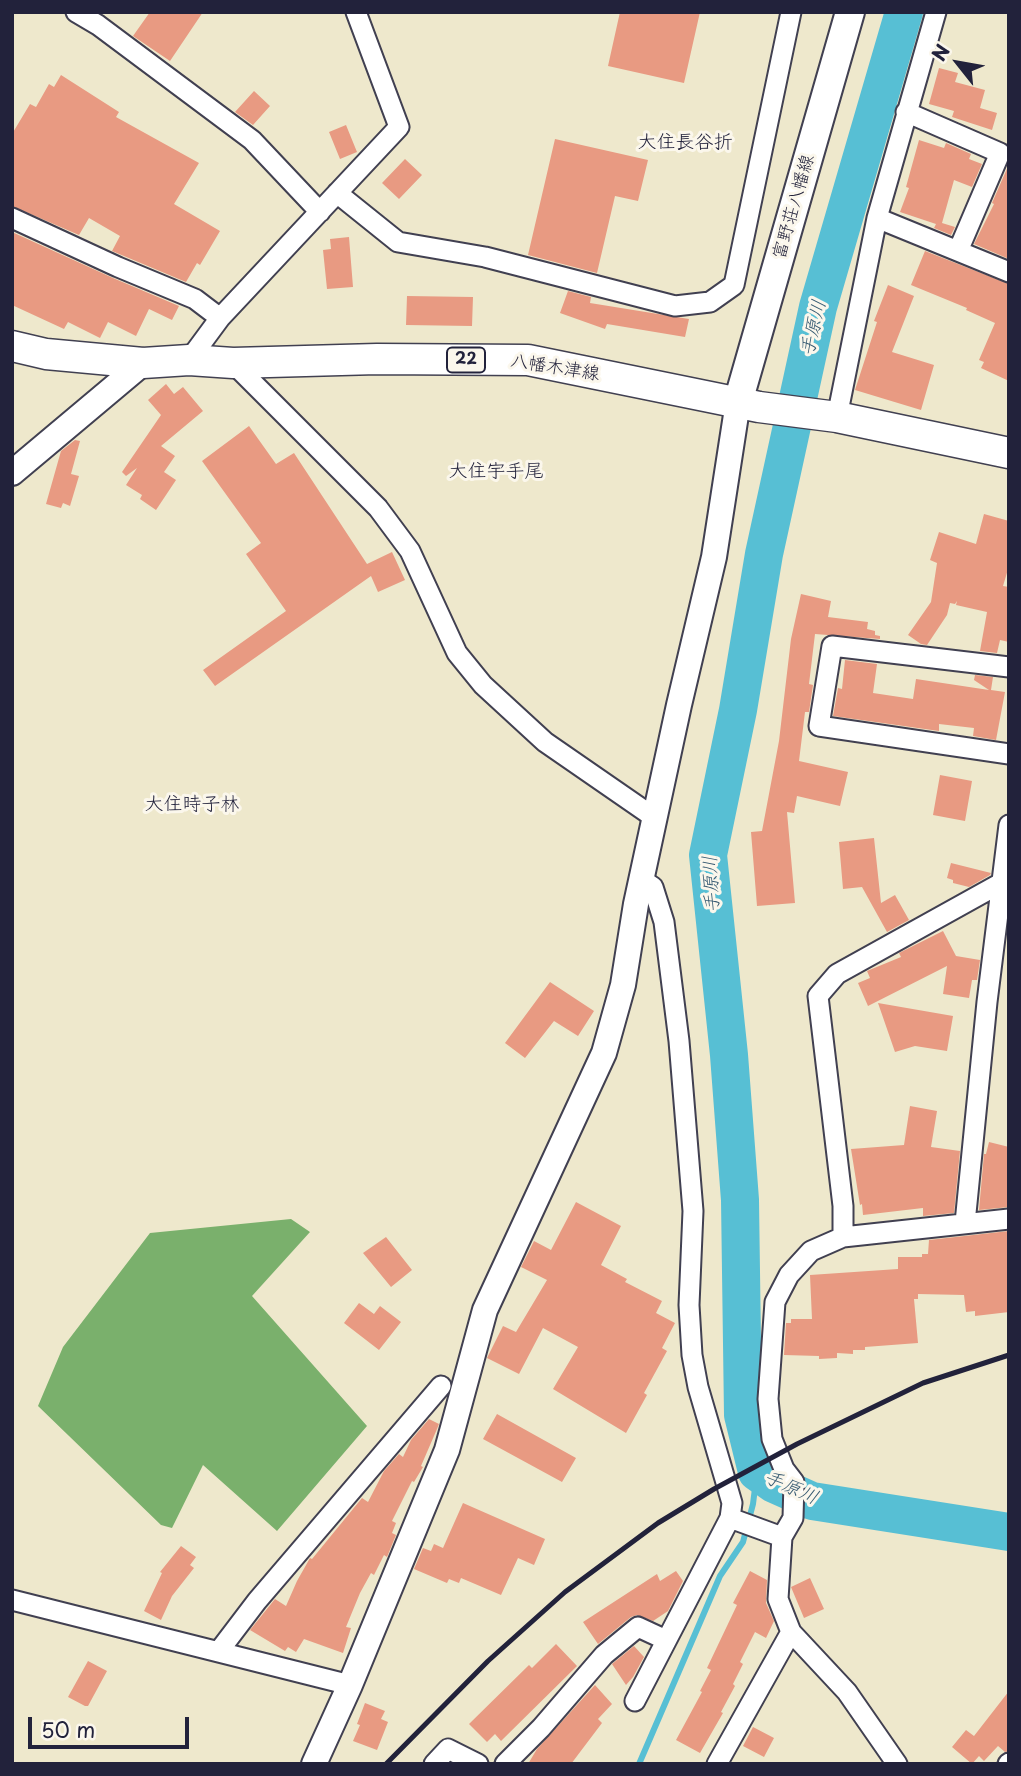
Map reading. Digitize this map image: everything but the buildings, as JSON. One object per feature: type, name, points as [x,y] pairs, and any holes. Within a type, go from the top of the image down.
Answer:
[{"type":"main road","name":"富野荘八幡線","points":[[749,405],[850,12]]},
{"type":"main road","name":"八幡木津線","points":[[12,346],[46,354],[143,363],[189,360],[233,363],[377,359],[528,360],[749,405],[831,416],[1009,453]]},
{"type":"street","points":[[76,12],[98,25],[252,140],[320,212]]},
{"type":"street","points":[[189,360],[220,318],[400,127],[356,12]]},
{"type":"street","points":[[337,193],[398,242],[485,257],[676,306],[710,302],[734,285],[791,12]]},
{"type":"street","points":[[831,416],[877,218],[936,12]]},
{"type":"street","points":[[906,112],[1000,153],[958,251]]},
{"type":"street","points":[[12,218],[195,299],[220,318]]},
{"type":"street","points":[[877,218],[1009,272]]},
{"type":"street","points":[[12,473],[143,363]]},
{"type":"street","points":[[233,363],[378,508],[410,551],[457,653],[483,685],[545,742],[655,818]]},
{"type":"street","points":[[314,1764],[350,1685],[447,1450],[485,1310],[604,1053],[623,985],[641,879],[749,405]]},
{"type":"street","points":[[1009,667],[832,646],[819,726],[1009,754]]},
{"type":"street","points":[[965,1223],[975,1106],[1009,825]]},
{"type":"street","points":[[635,1701],[734,1518],[698,1387],[692,1355],[689,1306],[693,1212],[680,1041],[664,922],[653,887],[641,879]]},
{"type":"street","points":[[843,1237],[844,1206],[818,996],[837,974],[1001,883]]},
{"type":"street","points":[[897,1764],[847,1692],[791,1632],[778,1599],[782,1537],[793,1518],[794,1482],[784,1469],[772,1439],[770,1426],[768,1399],[775,1302],[789,1275],[811,1251],[843,1237],[1009,1219]]},
{"type":"street","points":[[219,1651],[257,1601],[441,1386]]},
{"type":"street","points":[[734,1518],[782,1537]]},
{"type":"street","points":[[12,1600],[350,1685]]},
{"type":"street","points":[[505,1764],[541,1728],[604,1655],[638,1627],[666,1640]]},
{"type":"street","points":[[717,1764],[791,1632]]},
{"type":"street","points":[[434,1764],[448,1749],[478,1764]]},
{"type":"green space","points":[[291,1219],[310,1232],[252,1296],[367,1426],[277,1531],[203,1465],[172,1528],[161,1525],[38,1406],[63,1347],[150,1233]]},
{"type":"waterway","name":"手原川","points":[[904,12],[818,307],[764,554],[738,710],[708,855],[729,1055],[740,1200],[743,1415],[757,1472],[774,1484],[812,1501],[1009,1532]]},
{"type":"waterway","points":[[639,1764],[720,1576],[743,1542],[753,1504],[757,1472]]},
{"type":"railway","points":[[386,1764],[488,1661],[565,1592],[658,1523],[797,1444],[923,1383],[1009,1355]]},
{"type":"district","name":"大住長谷折","points":[[685,143]]},
{"type":"district","name":"大住宇手尾","points":[[496,472]]},
{"type":"district","name":"大住時子林","points":[[192,805]]}]
